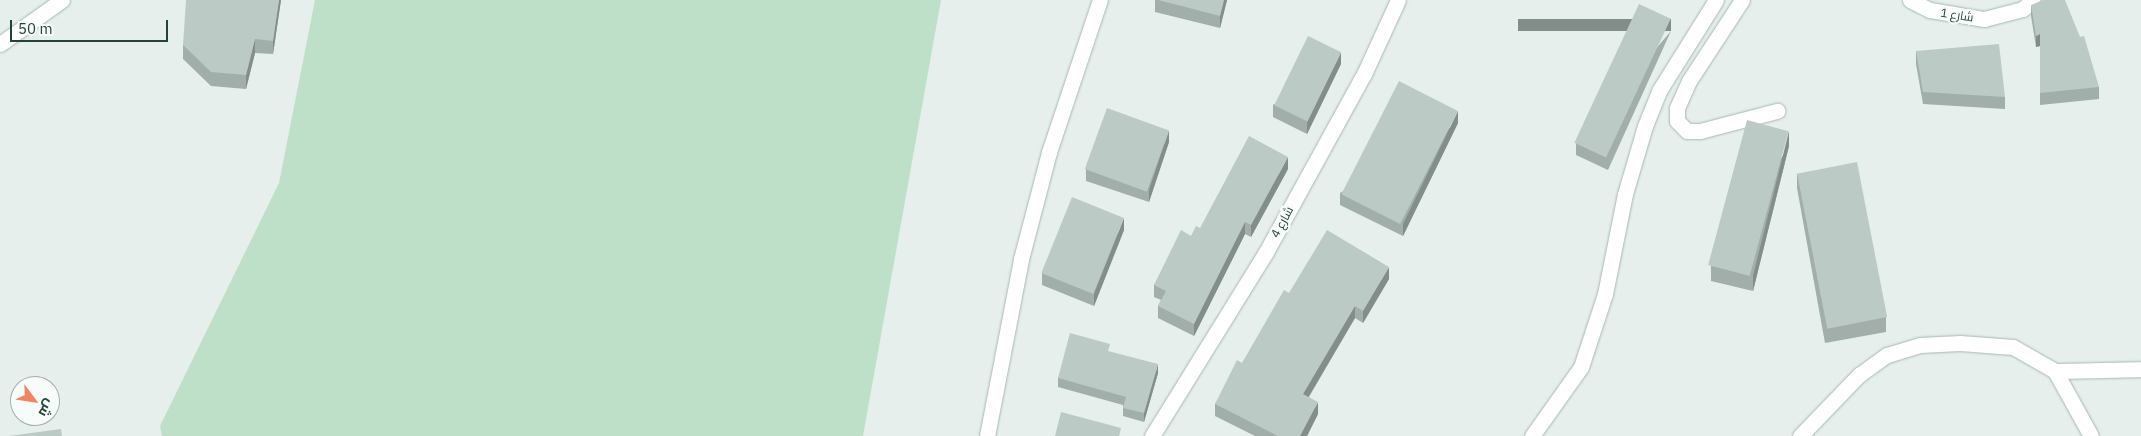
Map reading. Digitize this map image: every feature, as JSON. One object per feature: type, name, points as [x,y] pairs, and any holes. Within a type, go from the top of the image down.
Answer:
[{"type":"street","points":[[0,44],[62,0]]},
{"type":"street","points":[[988,436],[1021,259],[1049,152],[1100,0]]},
{"type":"street","name":"شارع 4","points":[[1152,436],[1266,252],[1364,74],[1398,0]]},
{"type":"street","points":[[1532,436],[1582,367],[1605,294],[1625,194],[1645,126],[1659,91],[1716,0]]},
{"type":"street","points":[[1742,0],[1689,80],[1677,108],[1677,121],[1687,131],[1700,131],[1777,111]]},
{"type":"street","name":"شارع 1","points":[[1910,0],[1930,10],[1984,19],[2023,9],[2032,0]]},
{"type":"street","points":[[1800,436],[1860,375],[1887,355],[1920,345],[2013,347],[2055,371],[2141,369]]},
{"type":"street","points":[[2055,371],[2091,436]]},
{"type":"green space","points":[[315,0],[941,0],[863,436],[162,436],[160,426],[279,183]]},
{"type":"building","points":[[186,0],[279,0],[273,41],[255,39],[246,75],[211,72],[183,45]]},
{"type":"building","points":[[1158,0],[1224,0],[1220,16]]},
{"type":"building","points":[[2043,0],[2065,0],[2080,37],[2084,36],[2099,87],[2040,93],[2040,34],[2036,36],[2031,5]]},
{"type":"building","points":[[1639,4],[1671,19],[1606,157],[1574,143]]},
{"type":"building","points":[[1308,36],[1341,52],[1308,121],[1274,105]]},
{"type":"building","points":[[1999,44],[2005,97],[1923,92],[1916,51]]},
{"type":"building","points":[[1399,81],[1458,111],[1400,224],[1341,194]]},
{"type":"building","points":[[1107,108],[1169,131],[1147,192],[1085,169]]},
{"type":"building","points":[[1747,120],[1789,131],[1750,276],[1708,265]]},
{"type":"building","points":[[1249,136],[1288,157],[1251,225],[1245,222],[1194,324],[1158,306],[1166,291],[1154,285],[1181,230],[1191,236],[1196,226],[1200,228]]},
{"type":"building","points":[[1857,162],[1887,317],[1827,329],[1797,174]]},
{"type":"building","points":[[1072,197],[1124,218],[1093,294],[1041,273]]},
{"type":"building","points":[[1327,230],[1389,267],[1363,311],[1355,306],[1303,394],[1318,402],[1300,436],[1278,436],[1215,404],[1237,360],[1242,363],[1284,290],[1289,293]]},
{"type":"building","points":[[1070,333],[1110,344],[1108,351],[1158,364],[1144,413],[1123,408],[1126,397],[1058,378]]},
{"type":"building","points":[[1061,412],[1121,428],[1119,436],[1055,436]]},
{"type":"building","points":[[61,429],[62,436],[9,436]]}]
